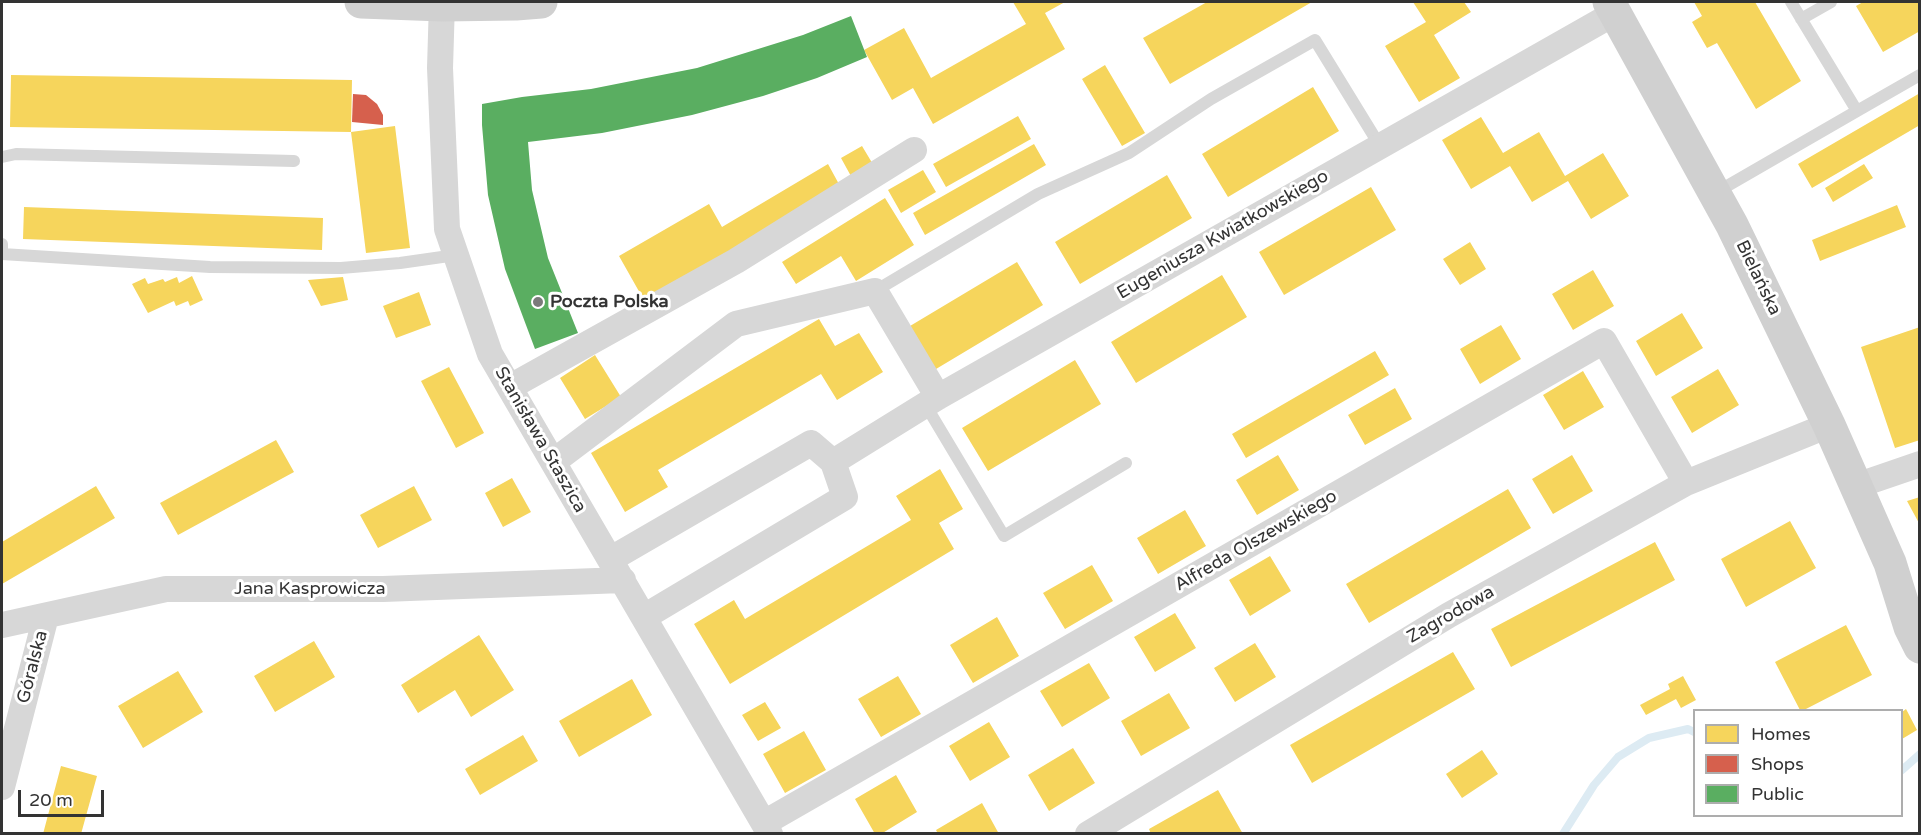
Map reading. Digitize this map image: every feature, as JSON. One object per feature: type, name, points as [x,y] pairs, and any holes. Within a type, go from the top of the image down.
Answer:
[{"type":"street","points":[[361,2],[516,4],[541,2]]},
{"type":"street","name":"Stanisława Staszica","points":[[442,3],[440,68],[447,229],[490,354],[767,828]]},
{"type":"street","name":"Eugeniusza Kwiatkowskiego","points":[[832,462],[932,400],[1380,146],[1612,7]]},
{"type":"street","name":"Bielańska","points":[[1612,7],[1715,193],[1829,424],[1890,563],[1910,627],[1920,647]]},
{"type":"street","points":[[510,387],[736,261],[914,150]]},
{"type":"street","points":[[553,462],[736,324],[875,291],[932,400]]},
{"type":"street","name":"Alfreda Olszewskiego","points":[[767,828],[1604,341],[1686,483]]},
{"type":"street","name":"Zagrodowa","points":[[1088,834],[1449,615],[1686,483],[1829,424]]},
{"type":"street","points":[[617,570],[811,443],[832,462],[845,497],[644,617]]},
{"type":"street","points":[[1856,486],[1920,464]]},
{"type":"street","name":"Bielańska","points":[[1890,563],[1920,604]]},
{"type":"street","name":"Jana Kasprowicza","points":[[2,625],[166,589],[383,589],[617,570]]},
{"type":"street","name":"Góralska","points":[[2,787],[46,616]]},
{"type":"lane","points":[[1791,2],[1857,111]]},
{"type":"lane","points":[[1801,19],[1831,2]]},
{"type":"lane","points":[[875,291],[1038,194],[1129,153],[1211,99],[1315,40],[1380,146]]},
{"type":"lane","points":[[1715,193],[1920,75]]},
{"type":"lane","points":[[2,157],[16,154],[294,161]]},
{"type":"lane","points":[[2,244],[2,254],[210,267],[341,268],[456,255]]},
{"type":"lane","points":[[932,400],[1004,536],[1126,463]]},
{"type":"building: Homes","points":[[1013,2],[1065,2],[1045,13],[1065,49],[933,124],[913,88],[892,100],[864,50],[904,28],[931,78],[1026,24]]},
{"type":"building: Homes","points":[[1207,2],[1312,2],[1170,84],[1143,38]]},
{"type":"building: Homes","points":[[1413,2],[1464,2],[1471,12],[1434,35],[1460,78],[1419,102],[1385,46],[1426,22]]},
{"type":"building: Homes","points":[[1694,2],[1755,2],[1801,81],[1756,109],[1717,43],[1707,48],[1692,22],[1702,16]]},
{"type":"building: Homes","points":[[1863,2],[1920,2],[1920,31],[1883,52],[1856,6]]},
{"type":"building: Homes","points":[[1105,65],[1145,133],[1122,146],[1082,79]]},
{"type":"building: Homes","points":[[11,75],[352,80],[351,132],[10,127]]},
{"type":"building: Homes","points":[[1313,87],[1339,131],[1228,197],[1202,154]]},
{"type":"building: Homes","points":[[1920,93],[1920,125],[1812,188],[1798,164]]},
{"type":"building: Homes","points":[[1018,116],[1031,139],[946,187],[933,164]]},
{"type":"building: Homes","points":[[1481,117],[1503,153],[1539,132],[1565,176],[1603,153],[1629,196],[1591,219],[1568,181],[1532,202],[1510,166],[1471,189],[1442,140]]},
{"type":"building: Homes","points":[[395,126],[410,248],[366,253],[351,132]]},
{"type":"building: Homes","points":[[1034,144],[1046,165],[925,235],[913,213]]},
{"type":"building: Homes","points":[[862,146],[874,166],[852,178],[841,158]]},
{"type":"building: Homes","points":[[828,164],[840,186],[645,302],[619,256],[709,204],[722,227]]},
{"type":"building: Homes","points":[[1864,164],[1873,178],[1833,202],[1825,188]]},
{"type":"building: Homes","points":[[923,170],[936,192],[901,213],[888,190]]},
{"type":"building: Homes","points":[[1167,175],[1192,218],[1080,284],[1055,242]]},
{"type":"building: Homes","points":[[1371,187],[1396,230],[1284,295],[1259,252]]},
{"type":"building: Homes","points":[[885,198],[914,245],[856,281],[841,256],[796,284],[782,262]]},
{"type":"building: Homes","points":[[1897,205],[1906,227],[1820,261],[1812,240]]},
{"type":"building: Homes","points":[[24,207],[323,218],[322,250],[23,239]]},
{"type":"building: Homes","points":[[1470,242],[1486,269],[1460,285],[1443,259]]},
{"type":"building: Homes","points":[[1017,262],[1043,305],[931,372],[905,329]]},
{"type":"building: Homes","points":[[1593,270],[1614,306],[1573,330],[1552,294]]},
{"type":"building: Homes","points":[[1222,275],[1247,317],[1136,383],[1111,342]]},
{"type":"building: Homes","points":[[192,276],[203,300],[190,306],[188,301],[176,306],[174,301],[148,313],[132,284],[145,278],[148,284],[163,279],[165,282],[177,277],[179,283]]},
{"type":"building: Homes","points":[[343,277],[348,300],[321,306],[308,280]]},
{"type":"building: Homes","points":[[419,292],[431,325],[396,338],[383,306]]},
{"type":"building: Homes","points":[[1682,313],[1703,348],[1656,376],[1636,341]]},
{"type":"building: Homes","points":[[819,319],[835,346],[859,333],[883,372],[837,400],[821,374],[658,470],[668,487],[625,512],[591,453]]},
{"type":"building: Homes","points":[[1501,325],[1521,359],[1480,384],[1460,349]]},
{"type":"building: Homes","points":[[1920,327],[1920,440],[1895,448],[1861,347]]},
{"type":"building: Homes","points":[[1375,351],[1389,375],[1246,458],[1232,434]]},
{"type":"building: Homes","points":[[595,355],[621,397],[585,419],[560,378]]},
{"type":"building: Homes","points":[[1075,360],[1101,404],[988,471],[962,428]]},
{"type":"building: Homes","points":[[449,367],[484,433],[456,448],[421,381]]},
{"type":"building: Homes","points":[[1718,369],[1739,405],[1692,433],[1671,397]]},
{"type":"building: Homes","points":[[1583,371],[1604,407],[1564,430],[1543,395]]},
{"type":"building: Homes","points":[[1395,388],[1412,419],[1365,445],[1348,415]]},
{"type":"building: Homes","points":[[276,440],[294,472],[178,535],[160,503]]},
{"type":"building: Homes","points":[[1278,455],[1299,490],[1257,515],[1236,480]]},
{"type":"building: Homes","points":[[1572,455],[1593,491],[1553,514],[1532,479]]},
{"type":"building: Homes","points":[[940,469],[963,509],[939,523],[954,549],[730,684],[694,624],[734,600],[745,619],[911,520],[896,496]]},
{"type":"building: Homes","points":[[512,478],[531,512],[503,527],[485,493]]},
{"type":"building: Homes","points":[[96,486],[115,518],[2,584],[2,542]]},
{"type":"building: Homes","points":[[414,486],[432,520],[378,548],[360,515]]},
{"type":"building: Homes","points":[[1508,489],[1531,528],[1369,623],[1346,584]]},
{"type":"building: Homes","points":[[1920,497],[1920,525],[1907,501]]},
{"type":"building: Homes","points":[[1185,510],[1206,546],[1158,574],[1137,538]]},
{"type":"building: Homes","points":[[1790,521],[1816,568],[1746,607],[1721,559]]},
{"type":"building: Homes","points":[[1655,542],[1675,580],[1511,667],[1491,629]]},
{"type":"building: Homes","points":[[1270,556],[1291,591],[1250,616],[1229,580]]},
{"type":"building: Homes","points":[[1092,565],[1113,601],[1065,629],[1043,593]]},
{"type":"building: Homes","points":[[1175,613],[1196,648],[1155,672],[1134,637]]},
{"type":"building: Homes","points":[[997,617],[1019,656],[973,683],[950,645]]},
{"type":"building: Homes","points":[[1846,625],[1872,675],[1806,709],[1799,709],[1775,662]]},
{"type":"building: Homes","points":[[479,635],[514,690],[471,717],[455,690],[418,713],[401,685]]},
{"type":"building: Homes","points":[[314,641],[335,677],[275,712],[254,676]]},
{"type":"building: Homes","points":[[1255,643],[1276,677],[1235,702],[1214,668]]},
{"type":"building: Homes","points":[[1453,652],[1475,689],[1312,783],[1290,745]]},
{"type":"building: Homes","points":[[1089,663],[1110,698],[1062,727],[1040,691]]},
{"type":"building: Homes","points":[[178,671],[203,712],[143,748],[118,706]]},
{"type":"building: Homes","points":[[898,676],[921,714],[881,737],[858,699]]},
{"type":"building: Homes","points":[[1683,676],[1696,700],[1681,708],[1676,699],[1646,715],[1640,705],[1670,689],[1668,684]]},
{"type":"building: Homes","points":[[632,679],[652,715],[579,757],[559,721]]},
{"type":"building: Homes","points":[[1169,693],[1190,728],[1141,756],[1121,721]]},
{"type":"building: Homes","points":[[765,702],[781,728],[758,741],[742,715]]},
{"type":"building: Homes","points":[[1906,709],[1917,730],[1903,738],[1903,711]]},
{"type":"building: Homes","points":[[989,722],[1010,757],[970,781],[949,746]]},
{"type":"building: Homes","points":[[804,731],[826,770],[785,793],[763,754]]},
{"type":"building: Homes","points":[[523,735],[538,761],[480,795],[465,769]]},
{"type":"building: Homes","points":[[1073,748],[1095,783],[1049,811],[1028,775]]},
{"type":"building: Homes","points":[[1482,750],[1498,774],[1462,798],[1446,774]]},
{"type":"building: Homes","points":[[61,766],[97,776],[81,834],[43,834]]},
{"type":"building: Homes","points":[[896,775],[917,812],[881,834],[875,834],[855,799]]},
{"type":"building: Homes","points":[[1218,790],[1243,834],[1151,834],[1149,829]]},
{"type":"building: Homes","points":[[982,803],[999,834],[938,834],[936,830]]},
{"type":"building: Shops","points":[[353,94],[366,95],[377,104],[383,115],[383,125],[352,122]]},
{"type":"building: Public","points":[[851,16],[867,57],[817,78],[763,96],[692,115],[602,133],[528,142],[532,190],[548,258],[578,333],[535,349],[505,269],[488,195],[482,104],[591,89],[697,68],[803,35]]},
{"type":"waterway","points":[[1563,834],[1594,785],[1618,757],[1649,738],[1688,729],[1693,732]]},
{"type":"waterway","points":[[1903,769],[1920,754]]},
{"type":"place","name":"Poczta Polska","points":[[538,302]]}]
